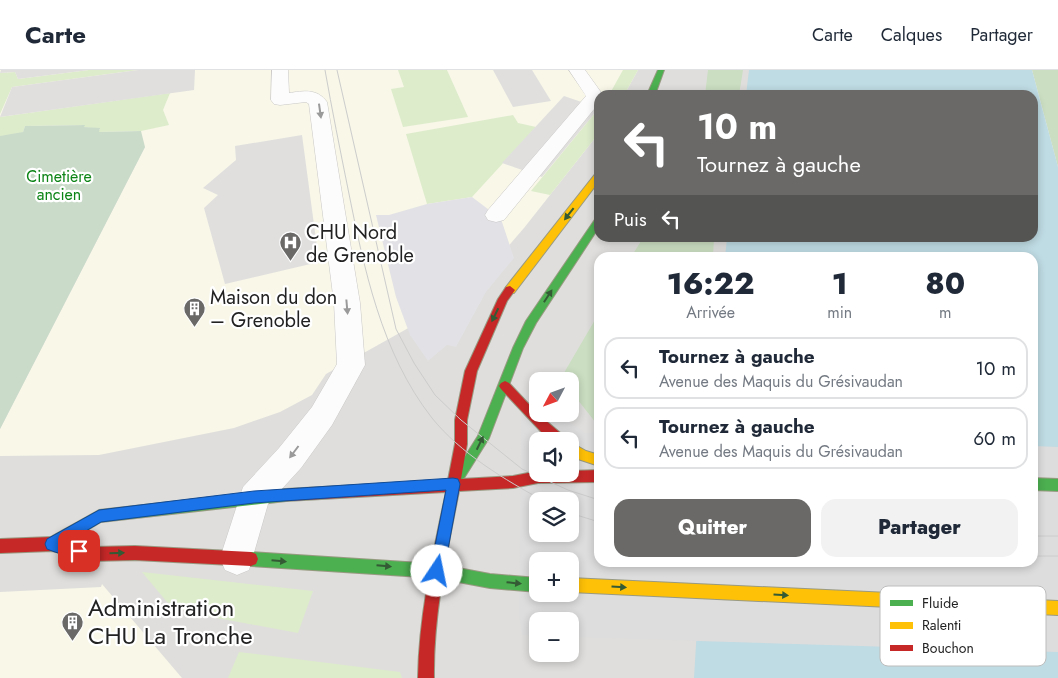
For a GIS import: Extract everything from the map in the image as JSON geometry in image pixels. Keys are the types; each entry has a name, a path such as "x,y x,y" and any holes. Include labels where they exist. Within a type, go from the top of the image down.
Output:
{"street":[{"path":"237,558 254,497 290,458 322,416 350,366 347,303 318,102 309,96 280,100 280,70"},
{"path":"577,70 594,93"},
{"path":"653,90 661,70"},
{"path":"496,215 594,98"},
{"path":"426,678 426,648 437,571 461,444 461,420 471,371 484,337 503,299 594,181"},
{"path":"453,484 474,456 505,386 518,348 531,322 594,228"},
{"path":"505,386 549,432"},
{"path":"579,453 594,459"},
{"path":"52,544 99,516 254,497 453,484 514,482 538,477 594,476"},
{"path":"1038,484 1058,484"},
{"path":"0,546 52,544 93,554 135,553 335,562 437,571 490,581 529,584"},
{"path":"579,585 880,600"}],"shaded area":[{"path":"0,70 896,70 893,90 594,90 594,242 893,242 894,252 594,252 594,567 618,567 880,636 880,666 994,666 1040,678 0,678"},
{"name":"CHU Nord de Grenoble","path":"0,70 638,70 627,90 594,90 594,139 524,228 464,297 326,374 312,395 280,412 234,428 99,455 0,456 0,429 145,147 0,136"},
{"path":"1,70 89,70 18,79 15,72 0,73"},
{"path":"138,70 195,70 194,90 0,117 12,87"},
{"path":"493,70 532,70 551,101 513,107"},
{"path":"564,96 594,106 594,114 542,177 502,163"},
{"path":"302,135 319,262 225,284 204,208 218,195 203,188 236,160 235,146"},
{"path":"472,197 501,219 514,258 486,292 456,347 447,345 428,361 410,335 396,297 376,215 389,215 427,204"},
{"name":"Administration CHU La Tronche","path":"102,584 182,678 0,678 0,592 101,587"}],"green space":[{"path":"89,70 138,70 12,87 0,114 0,73 15,72 18,79"},
{"path":"398,70 447,70 468,117 403,127 391,89 404,87"},
{"path":"623,70 638,70 627,90 612,90"},
{"path":"708,70 743,70 740,90 706,90"},
{"path":"1032,70 1058,70 1058,167 1038,90"},
{"path":"170,93 163,110 169,125 141,131 98,132 100,129 84,127 84,125 25,126 23,132 0,140 0,117"},
{"path":"594,114 594,139 550,195 531,191"},
{"path":"513,115 518,123 536,127 472,197 427,204 406,134"},
{"name":"Cimetière ancien","path":"85,125 84,127 100,128 99,132 141,131 145,147 0,429 0,136 23,132 25,126"},
{"path":"640,242 714,242 713,252 634,252"},
{"path":"594,322 594,420 579,401 579,372 565,372"},
{"path":"142,572 313,591 298,633 190,613 167,602"},
{"path":"239,652 400,672 402,678 228,678"}],"water":[{"path":"749,70 1032,70 1037,90 747,90"},
{"path":"1038,92 1058,167 1058,678 694,678 701,567 1038,567 1038,252 726,252 727,242 1038,242"}],"pier":[{"path":"523,396 529,396 529,422 570,422 586,433 594,433 594,567 1038,567 1038,446 1058,447 1058,652 1046,652 1046,586 880,586 880,647 579,637 579,612 529,612 529,635 522,635 519,616 521,415"}],"tram line":[{"path":"325,70 354,219 368,279 387,338 400,366 414,393 443,431 484,465 529,492"},
{"path":"337,70 396,329 414,363 435,395 461,420 522,469 568,490 594,498"},
{"path":"579,516 594,520"},
{"path":"1038,536 1058,536"},
{"path":"1038,556 1058,556"}],"traffic: fast":[{"path":"653,90 661,70"},
{"path":"460,474 483,438 518,348 531,321 594,227"},
{"path":"1038,484 1058,485"},
{"path":"52,544 99,516 286,495"},
{"path":"251,559 437,571 490,581 529,584"}],"traffic: slow":[{"path":"510,290 594,181"},
{"path":"579,453 594,459"},
{"path":"579,585 880,600"},
{"path":"1046,607 1058,608"}],"traffic: jam":[{"path":"426,678 426,648 437,571 461,444 461,420 471,371 503,299 510,290"},
{"path":"505,386 549,432"},
{"path":"286,495 513,482 538,477 594,476"},
{"path":"0,546 52,544 93,554 135,553 251,559"}],"place":[{"name":"CHU Nord de Grenoble","path":"290,262"},
{"name":"Maison du don – Grenoble","path":"194,327"},
{"name":"Administration CHU La Tronche","path":"72,641"}],"route":[{"path":"79,551 52,544 99,516 254,497 453,484 437,571"}]}
